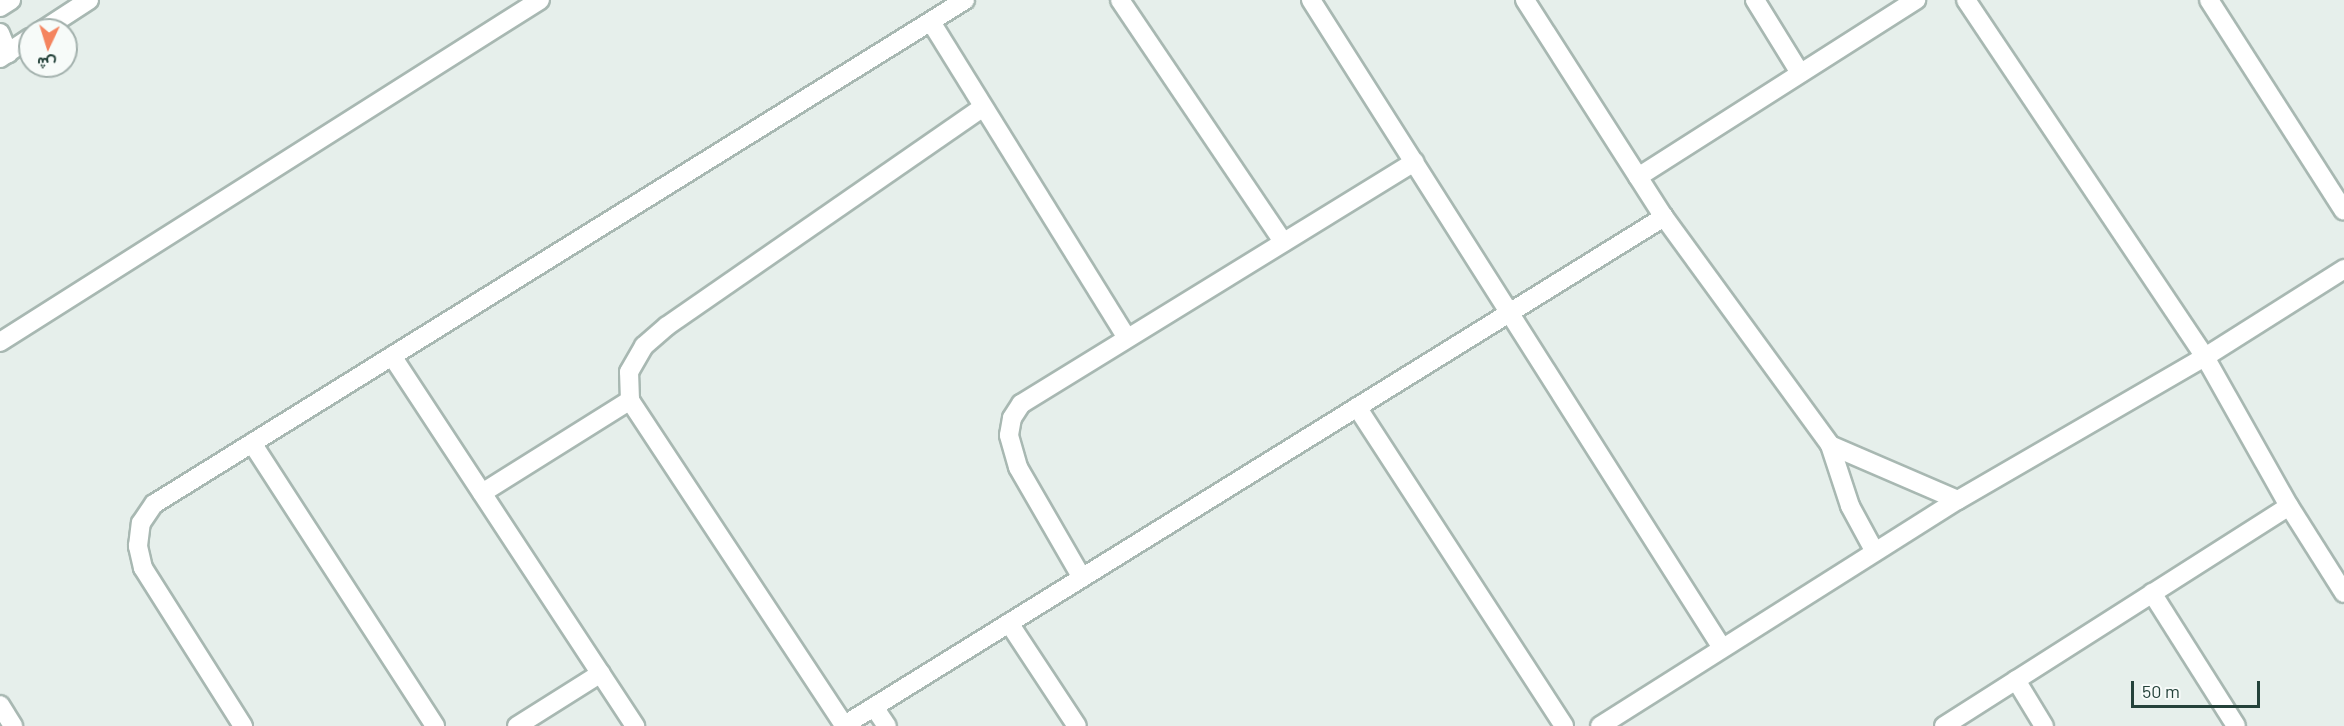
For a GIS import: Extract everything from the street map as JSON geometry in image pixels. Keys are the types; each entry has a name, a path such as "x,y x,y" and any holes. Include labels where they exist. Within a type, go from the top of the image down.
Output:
{"street":[{"path":"0,7 11,0"},
{"path":"0,342 540,0"},
{"path":"240,725 143,568 138,546 141,523 154,504 965,0"},
{"path":"1120,0 1283,242"},
{"path":"1311,0 1722,648"},
{"path":"1524,0 1664,217 1830,445 1850,506 1875,552"},
{"path":"1755,0 1800,73"},
{"path":"1638,177 1916,0"},
{"path":"1966,0 2205,357 2289,506 2344,593"},
{"path":"2209,0 2344,211"},
{"path":"59,18 78,3"},
{"path":"931,21 1127,338"},
{"path":"0,33 4,55 18,46"},
{"path":"983,107 667,326 644,346 629,372 630,400 844,725 1664,217"},
{"path":"1082,578 1018,467 1010,443 1010,426 1016,411 1027,399 1414,162"},
{"path":"1600,726 1958,500 2205,357 2344,269"},
{"path":"392,356 635,726"},
{"path":"482,493 630,400"},
{"path":"1357,407 1564,726"},
{"path":"252,443 435,726"},
{"path":"1830,445 1958,500"},
{"path":"1944,726 2289,506"},
{"path":"2152,593 2236,726"},
{"path":"1009,623 1077,726"},
{"path":"517,726 601,673"},
{"path":"2016,680 2044,726"},
{"path":"0,705 13,726"},
{"path":"874,707 887,726"}]}
